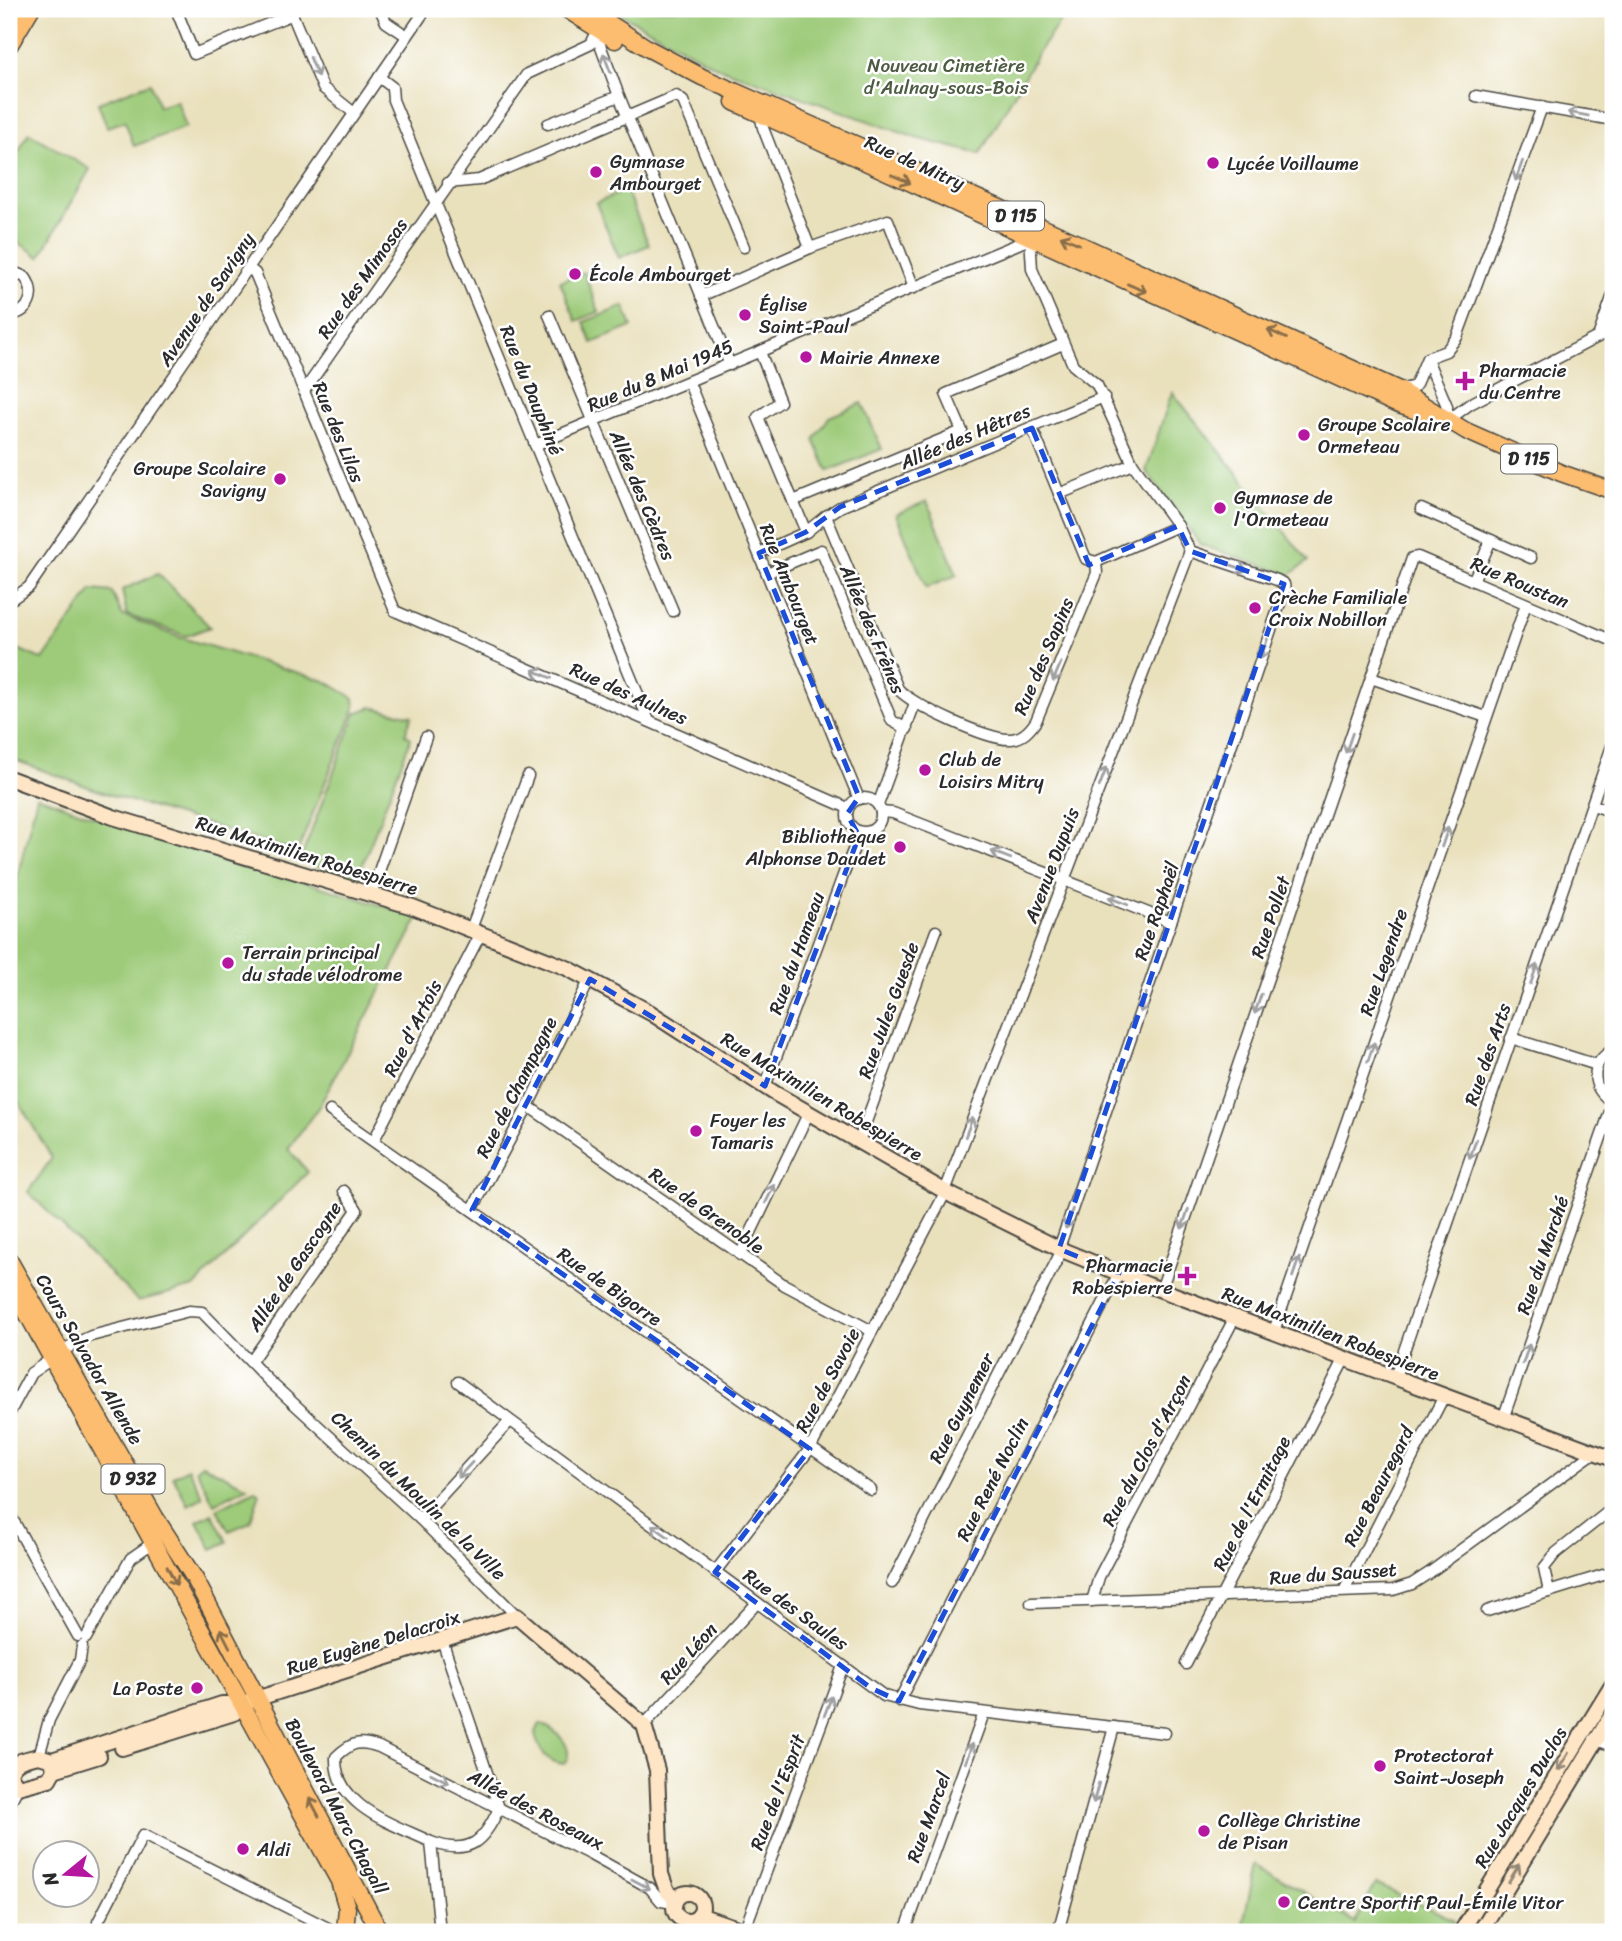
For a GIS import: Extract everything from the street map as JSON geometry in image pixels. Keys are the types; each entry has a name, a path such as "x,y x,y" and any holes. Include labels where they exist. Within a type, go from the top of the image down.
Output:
{"main road":[{"path":"9,46 31,9"},
{"name":"Rue de Mitry","path":"566,9 691,82 761,114 1412,393"},
{"name":"Rue de Mitry","path":"587,9 649,49 702,77 1031,231 1412,393 1447,421 1512,452 1613,491"},
{"name":"Cours Salvador Allende","path":"9,1259 240,1704"},
{"name":"Cours Salvador Allende","path":"9,1280 195,1579 256,1699"},
{"name":"Boulevard Marc Chagall","path":"256,1699 380,1932"},
{"name":"D 932","path":"240,1704 339,1881 347,1908 345,1932"}],"street":[{"path":"176,9 194,54 291,12 323,89 354,113"},
{"path":"380,9 386,22 407,36"},
{"name":"Avenue de Savigny","path":"9,601 29,587 426,9"},
{"path":"598,30 599,42 619,96 730,365"},
{"name":"Rue des Mimosas","path":"303,391 527,74 591,44 598,30"},
{"name":"Rue du Dauphiné","path":"379,77 392,87 393,100 649,721"},
{"path":"548,124 619,96"},
{"path":"448,183 479,180 676,96 683,100 744,247"},
{"path":"1476,96 1613,120"},
{"path":"1412,393 1427,358 1446,351 1457,337 1542,107"},
{"path":"761,114 762,128 810,248"},
{"path":"701,296 810,248 888,220 914,288"},
{"path":"1031,231 1032,269 1073,365 1094,381 1104,397 1133,464 1178,526 1190,551"},
{"name":"Rue du 8 Mai 1945","path":"535,445 914,288 1031,231"},
{"name":"Rue des Lilas","path":"248,268 255,274 395,611"},
{"path":"9,270 25,276 32,291 28,306 22,312 9,316"},
{"path":"1598,337 1613,295"},
{"name":"Allée des Cèdres","path":"549,315 673,611"},
{"path":"1447,421 1470,404 1613,329"},
{"path":"793,501 962,432 946,394 1063,344"},
{"path":"760,352 780,402 758,417 806,532"},
{"path":"1427,358 1447,406 1447,421"},
{"path":"1412,393 1424,377 1436,383"},
{"name":"Rue Ambourget","path":"689,383 859,799"},
{"name":"Allée des Hêtres","path":"759,553 806,532 840,507 1104,397"},
{"path":"1032,428 1086,559 1096,562 1178,526"},
{"path":"1059,494 1133,464"},
{"path":"1421,509 1531,558"},
{"path":"827,516 898,689 915,703 880,808 878,827 864,833 850,825 848,808 859,799 870,799 880,808 1171,922"},
{"path":"1473,581 1491,540"},
{"name":"Allée des Frênes","path":"767,573 821,550 892,721 907,729"},
{"name":"Rue Raphaël","path":"1061,1249 1283,595 1284,584 1190,551"},
{"name":"Avenue Dupuis","path":"945,1191 1190,551"},
{"name":"Rue Roustan","path":"1413,556 1613,641"},
{"name":"Rue Pollet","path":"1161,1290 1413,556"},
{"name":"Rue des Sapins","path":"915,703 999,739 1015,739 1024,734 1036,721 1080,617 1097,573 1096,562"},
{"name":"Rue Legendre","path":"1274,1332 1525,604"},
{"name":"Rue des Aulnes","path":"395,611 848,808"},
{"path":"1371,678 1486,717"},
{"path":"371,894 426,737"},
{"name":"Rue des Arts","path":"1395,1377 1613,743"},
{"name":"Rue d'Artois","path":"373,1140 476,931 528,776"},
{"name":"Rue Maximilien Robespierre","path":"9,778 113,817 371,894 476,931 590,979 651,1013 765,1087 945,1191 1061,1249 1161,1290 1503,1419 1608,1453"},
{"path":"1593,805 1613,812"},
{"name":"Rue du Hameau","path":"765,1087 849,862 864,833"},
{"name":"Rue Jules Guesde","path":"859,1141 936,931"},
{"name":"Rue de Champagne","path":"472,1210 528,1105 590,979"},
{"path":"1511,1038 1597,1065"},
{"path":"1613,1050 1597,1065 1595,1083 1599,1091 1613,1103"},
{"name":"Rue du Marché","path":"1503,1419 1613,1103"},
{"name":"Rue de Grenoble","path":"528,1105 783,1284 873,1331"},
{"name":"Rue de Bigorre","path":"330,1111 871,1490"},
{"path":"740,1255 809,1112"},
{"name":"Allée de Gascogne","path":"252,1360 357,1209 344,1191"},
{"name":"Rue de Savoie","path":"715,1572 810,1449 945,1191"},
{"name":"Rue Guynemer","path":"892,1583 1061,1249"},
{"name":"Rue René Noclin","path":"899,1701 1119,1273"},
{"name":"Chemin du Moulin de la Ville","path":"9,1413 31,1373 91,1336 189,1311 208,1315 268,1380 420,1519 517,1616 644,1725"},
{"name":"Rue du Clos d'Arçon","path":"1092,1601 1099,1577 1235,1317"},
{"name":"Rue de l'Ermitage","path":"1186,1664 1345,1358"},
{"name":"Rue des Saules","path":"458,1382 871,1688 899,1701 1165,1733"},
{"name":"Rue Beauregard","path":"1344,1591 1444,1396"},
{"path":"420,1519 510,1421"},
{"name":"Rue du Sausset","path":"1031,1603 1393,1590 1412,1584 1608,1453"},
{"path":"1549,1592 1544,1568 1556,1553 1613,1508"},
{"path":"9,1513 82,1640"},
{"path":"9,1805 18,1787 49,1779 49,1720 80,1660 82,1640 131,1558 154,1542"},
{"path":"1487,1611 1613,1572"},
{"name":"Rue Léon","path":"644,1725 757,1603"},
{"name":"Rue Eugène Delacroix","path":"49,1762 222,1704 240,1704 517,1616"},
{"path":"440,1932 431,1842 448,1848 469,1846 483,1837 499,1808 442,1640"},
{"name":"Rue de l'Esprit","path":"747,1931 843,1666"},
{"name":"Rue Jacques Duclos","path":"1461,1932 1580,1733 1613,1684"},
{"name":"Rue Marcel","path":"905,1932 984,1713"},
{"name":"Rue Jacques Duclos","path":"1480,1932 1613,1713"},
{"path":"644,1725 657,1770 661,1845 671,1877 686,1910 747,1931"},
{"path":"1058,1932 1114,1727"},
{"path":"1580,1733 1613,1746"},
{"name":"Allée des Roseaux","path":"431,1842 357,1805 336,1769 336,1757 354,1743 363,1742 379,1747 650,1888 661,1901 686,1910"},
{"path":"18,1787 10,1776 14,1758 49,1762"},
{"path":"106,1932 99,1927 98,1922 143,1835 336,1932"},
{"path":"673,1932 686,1910"}],"highlighted area":[{"path":"1032,428 1089,565 1178,526 1190,551 1284,584 1059,1249 1119,1273 899,1701 871,1688 715,1572 810,1449 472,1210 590,979 765,1086 859,836 847,814 859,797 759,553 806,532 840,507"}],"green space":[{"name":"Nouveau Cimetière d'Aulnay-sous-Bois","path":"612,9 1069,9 1037,54 980,154 916,138 717,67"},
{"path":"150,83 159,107 177,101 186,127 134,146 125,121 107,127 98,103"},
{"path":"29,133 90,169 40,257 9,236 9,168"},
{"path":"626,190 649,245 619,258 596,203"},
{"path":"584,272 599,312 576,321 560,281"},
{"path":"624,306 632,327 592,343 584,322"},
{"name":"Gymnase de l'Ormeteau","path":"1172,392 1308,561 1290,575 1201,545 1146,471"},
{"path":"862,403 882,449 828,471 814,440 829,417"},
{"path":"927,501 957,575 926,588 896,514"},
{"path":"158,574 210,627 186,636 127,615 122,590"},
{"path":"92,590 112,592 122,615 179,637 325,681 354,698 355,708 295,858 289,857 288,849 105,793 9,758 9,645 43,660"},
{"path":"371,707 412,716 405,734 411,738 357,879 300,861 356,713"},
{"path":"37,796 104,820 419,917 320,1105 288,1149 308,1172 194,1287 138,1301 28,1192 52,1158 9,1086 9,911"},
{"path":"202,1464 247,1487 214,1504 196,1469"},
{"path":"188,1468 203,1497 188,1505 173,1476"},
{"path":"255,1490 260,1493 250,1522 229,1531 217,1509"},
{"path":"212,1513 227,1542 212,1549 197,1521"},
{"path":"540,1724 558,1734 566,1745 568,1751 564,1764 548,1758 538,1745 535,1733"},
{"name":"Centre Sportif Paul-Émile Vitor","path":"1256,1864 1355,1922 1375,1884 1455,1920 1448,1932 1241,1932"}],"place":[{"name":"Lycée Voillaume","path":"1213,163"},
{"name":"Gymnase Ambourget","path":"596,172"},
{"name":"École Ambourget","path":"575,274"},
{"name":"Église Saint-Paul","path":"745,315"},
{"name":"Mairie Annexe","path":"806,357"},
{"name":"Pharmacie du Centre","path":"1465,381"},
{"name":"Groupe Scolaire Ormeteau","path":"1304,435"},
{"name":"Groupe Scolaire Savigny","path":"280,479"},
{"name":"Gymnase de l'Ormeteau","path":"1220,508"},
{"name":"Crèche Familiale Croix Nobillon","path":"1255,608"},
{"name":"Club de Loisirs Mitry","path":"925,770"},
{"name":"Bibliothèque Alphonse Daudet","path":"900,847"},
{"name":"Terrain principal du stade vélodrome","path":"228,963"},
{"name":"Foyer les Tamaris","path":"696,1131"},
{"name":"Pharmacie Robespierre","path":"1187,1276"},
{"name":"La Poste","path":"197,1688"},
{"name":"Protectorat Saint-Joseph","path":"1380,1766"},
{"name":"Collège Christine de Pisan","path":"1204,1831"},
{"name":"Aldi","path":"243,1849"},
{"name":"Centre Sportif Paul-Émile Vitor","path":"1284,1902"}]}
